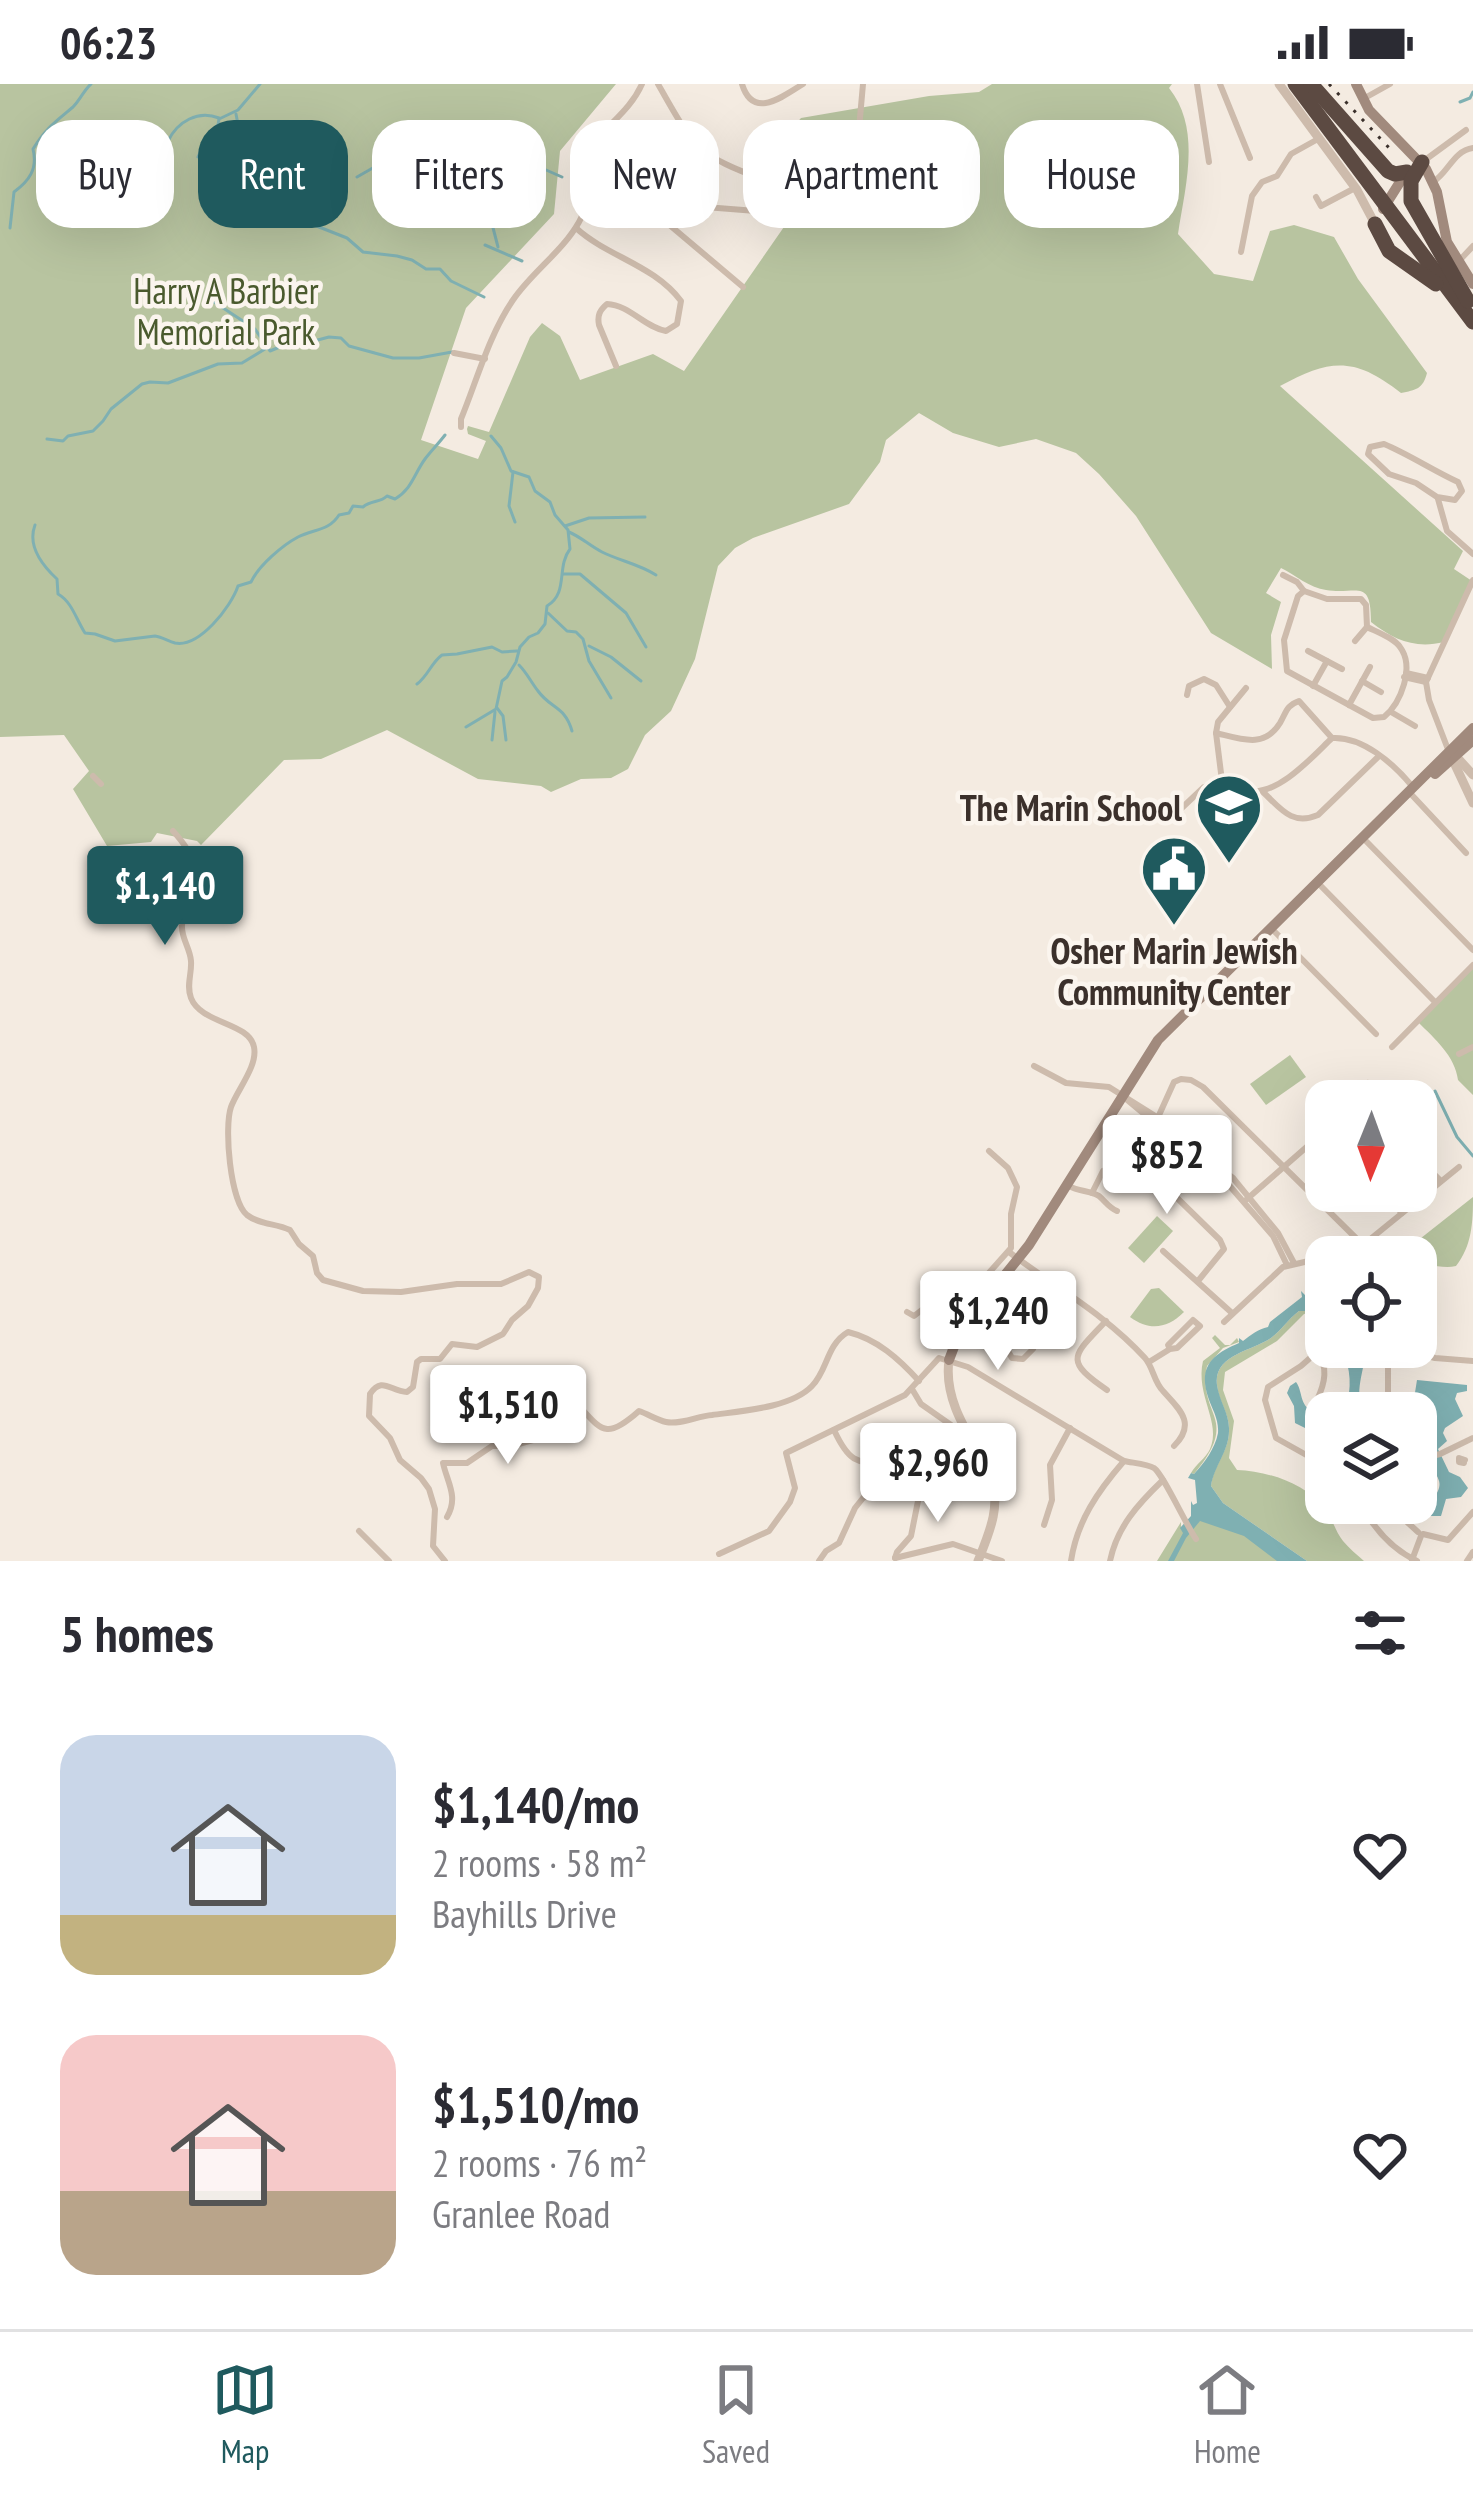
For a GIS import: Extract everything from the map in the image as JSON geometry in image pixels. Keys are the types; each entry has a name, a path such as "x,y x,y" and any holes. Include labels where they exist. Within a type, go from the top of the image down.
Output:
{"highway":[{"path":"1295,84 1382,210 1470,305"},
{"path":"1309,84 1382,210 1391,253 1470,305"},
{"path":"1309,84 1388,171 1408,180 1420,176 1432,180"},
{"path":"1408,180 1422,162"},
{"path":"1408,180 1414,206 1470,305"}],"main road":[{"path":"1356,84 1369,110 1422,162 1432,180 1447,242 1470,305"},
{"path":"1382,210 1396,185 1408,180 1411,161 1406,146"},
{"path":"1465,769 1473,728"},
{"path":"1465,769 1473,740"},
{"path":"951,1360 960,1331 1068,1185 1158,1040 1417,782 1465,769"}],"street":[{"path":"618,120 642,84"},
{"path":"658,84 698,147 712,159 771,186 772,202 756,211 705,208 663,183 651,184 644,194 647,206 744,287"},
{"path":"742,84 751,100 760,103 774,102 802,84"},
{"path":"860,120 863,84"},
{"path":"1197,84 1210,162"},
{"path":"1220,84 1250,158"},
{"path":"1279,84 1355,188 1382,210"},
{"path":"1363,99 1390,84"},
{"path":"1422,162 1466,130"},
{"path":"1241,252 1252,196 1262,182 1277,176 1291,154 1318,139"},
{"path":"1432,180 1443,175 1459,153 1473,148"},
{"path":"1316,197 1321,206 1355,188"},
{"path":"461,427 499,322 515,296 576,228 593,243 653,274 681,301 679,320 666,331 619,305 607,304 602,309 599,325 616,367"},
{"path":"1458,262 1473,246"},
{"path":"454,353 484,359"},
{"path":"1438,497 1455,500 1461,486 1427,463 1384,444 1368,449 1370,458 1389,474 1438,497 1447,531 1473,554"},
{"path":"1283,575 1304,591 1327,598 1361,598 1367,626 1355,641"},
{"path":"1473,580 1427,680 1428,698 1465,769 1473,803"},
{"path":"1304,591 1298,596 1284,640 1284,665 1292,675 1379,719 1399,702 1407,664 1400,645 1367,626"},
{"path":"1308,651 1342,669"},
{"path":"1313,686 1327,661"},
{"path":"1349,705 1370,667"},
{"path":"1405,675 1427,680"},
{"path":"1187,695 1189,686 1204,680 1216,685 1230,707"},
{"path":"1362,681 1381,692"},
{"path":"1222,781 1218,722 1246,688"},
{"path":"1216,733 1249,742 1266,738 1289,705 1299,700 1332,738 1354,740 1379,756 1466,853"},
{"path":"1390,712 1415,726"},
{"path":"1168,820 1204,788 1222,781 1245,791 1262,791 1286,779 1332,738"},
{"path":"1262,791 1287,816 1306,820 1318,815 1379,756"},
{"path":"93,776 101,784"},
{"path":"173,831 191,854 196,873 182,923 190,957 192,1002 203,1014 248,1035 254,1047 228,1117 235,1190 243,1211 290,1230 313,1256 323,1280 363,1291 501,1284 529,1272 539,1280 528,1306 498,1338 477,1347 452,1344 440,1359 417,1362 413,1387 406,1392 383,1383 370,1394 369,1416 390,1438 400,1460 429,1489 435,1508 433,1546 445,1561"},
{"path":"1363,838 1473,950"},
{"path":"1318,883 1435,1002"},
{"path":"1271,928 1376,1034"},
{"path":"1392,1047 1473,965"},
{"path":"1459,1054 1473,1048"},
{"path":"1034,1066 1060,1082 1109,1087 1157,1121 1247,1200 1290,1264"},
{"path":"1115,1168 1157,1121 1171,1088 1181,1079 1191,1080 1356,1236"},
{"path":"1247,1200 1305,1150"},
{"path":"989,1151 1008,1168 1017,1187 1011,1214 1016,1258 1076,1297 1149,1362 1159,1387 1177,1403 1184,1418 1184,1432 1174,1447"},
{"path":"1125,1156 1174,1194 1220,1240 1224,1250 1220,1258 1198,1281"},
{"path":"1374,1236 1459,1167"},
{"path":"1091,1193 1103,1171"},
{"path":"1437,1177 1441,1181"},
{"path":"1068,1185 1091,1193 1117,1211"},
{"path":"1163,1251 1233,1313"},
{"path":"908,1312 914,1316 922,1312 952,1287 979,1284 1016,1258"},
{"path":"1224,1322 1290,1264 1305,1261"},
{"path":"979,1311 1002,1327 1012,1358 1023,1359 1033,1349"},
{"path":"1149,1362 1178,1348 1200,1326 1193,1320 1168,1345 1170,1349"},
{"path":"1106,1321 1088,1340 1077,1362 1082,1373 1107,1390"},
{"path":"447,1517 453,1496 443,1463 467,1463 492,1446 533,1440 572,1399 607,1431 639,1411 670,1423 742,1413 806,1392 818,1380 834,1344 848,1332 901,1361 919,1381"},
{"path":"719,1554 760,1536 793,1497 786,1453 911,1389 938,1358 968,1366 1124,1461 1153,1467 1196,1539"},
{"path":"1437,1358 1473,1361"},
{"path":"951,1360 947,1383 952,1402 995,1488 996,1510 982,1557"},
{"path":"1305,1362 1268,1388 1264,1400 1276,1438 1305,1454"},
{"path":"911,1389 921,1404 951,1425"},
{"path":"1043,1525 1052,1500 1050,1466 1070,1428"},
{"path":"819,1561 838,1543 863,1498 902,1468 897,1463 858,1462 844,1451 834,1430"},
{"path":"1437,1455 1473,1438"},
{"path":"1456,1447 1465,1459"},
{"path":"1071,1561 1082,1519 1124,1461"},
{"path":"1110,1561 1128,1517 1163,1480"},
{"path":"919,1496 911,1536 896,1560 946,1544 1002,1561"},
{"path":"1410,1524 1420,1534 1448,1540 1473,1513"},
{"path":"1371,1524 1413,1560 1420,1534"},
{"path":"359,1532 389,1561"},
{"path":"1467,1561 1473,1552"}],"green space":[{"name":"Harry A Barbier Memorial Park","path":"0,84 616,84 586,120 570,120 570,139 560,151 554,214 546,223 546,120 372,120 372,228 541,228 466,308 421,440 478,459 486,441 468,434 468,426 489,432 530,337 542,323 560,336 580,380 653,354 684,371 783,228 980,228 980,120 801,118 979,92 992,84 1172,84 1169,88 1179,104 1188,140 1179,228 1179,120 1004,120 1004,228 1179,228 1178,234 1214,274 1253,281 1270,231 1294,225 1334,237 1358,279 1427,373 1418,388 1401,393 1369,372 1342,366 1313,370 1280,386 1463,551 1454,569 1472,581 1444,642 1424,644 1397,638 1371,622 1365,593 1320,589 1281,568 1266,593 1281,602 1271,635 1272,669 1211,633 1136,516 1076,453 1036,439 999,447 953,433 919,413 886,440 880,462 849,504 753,538 718,566 695,659 671,711 645,735 628,769 611,778 581,779 551,792 541,786 478,779 387,730 321,759 284,760 201,845 157,833 151,842 107,846 73,789 89,771 64,735 0,737"},
{"path":"1473,965 1473,1095 1458,1080 1443,1048 1418,1022"},
{"path":"1290,1055 1306,1077 1266,1105 1250,1084"},
{"path":"1473,1197 1468,1242 1456,1266 1437,1266 1437,1236 1424,1236"},
{"path":"1157,1216 1173,1231 1144,1263 1128,1248"},
{"path":"1159,1288 1184,1312 1158,1326 1130,1317 1151,1289"},
{"path":"1299,1311 1305,1314 1277,1341 1225,1372 1223,1390 1234,1421 1229,1458 1237,1470 1272,1476 1305,1490 1305,1524 1334,1524 1364,1561 1307,1561 1223,1503 1211,1486 1229,1431 1217,1385 1221,1367 1271,1338"},
{"path":"1215,1335 1225,1345 1237,1338 1239,1342 1223,1348 1207,1366 1208,1396 1217,1428 1208,1455 1194,1474 1213,1439 1201,1373 1203,1361 1220,1348 1212,1338"},
{"path":"1205,1508 1294,1561 1157,1561 1181,1522 1181,1528"}],"water":[{"path":"1301,1291 1305,1311 1299,1311 1271,1338 1227,1360 1217,1375 1229,1431 1211,1486 1223,1503 1307,1561 1277,1561 1244,1536 1200,1521 1174,1561 1168,1561 1183,1533 1180,1528 1191,1516 1191,1501 1197,1503 1195,1480 1188,1478 1209,1455 1218,1433 1205,1386 1210,1362 1239,1343 1239,1338 1243,1341 1268,1327 1302,1297"},
{"path":"1363,1368 1359,1392 1349,1392 1349,1371"},
{"path":"1417,1380 1467,1385 1467,1391 1457,1393 1455,1399 1463,1416 1445,1428 1447,1441 1438,1449 1449,1472 1468,1488 1461,1497 1446,1499 1441,1516 1437,1516 1437,1392 1415,1392"},
{"path":"1296,1382 1305,1406 1305,1428 1295,1423 1287,1393"}],"waterway":[{"path":"10,228 14,192 31,174 33,149 91,84"},
{"path":"219,120 238,110 260,84"},
{"path":"1460,102 1473,92"},
{"path":"236,114 237,120"},
{"path":"174,132 189,119 219,118"},
{"path":"357,177 378,165 389,171 419,173 443,164 455,153 489,154 511,167 537,166 562,177"},
{"path":"322,228 347,238 363,252 440,269 451,281 484,297"},
{"path":"493,228 498,247"},
{"path":"485,245 522,261"},
{"path":"211,300 255,329 270,351 329,337 393,358 452,352"},
{"path":"47,439 63,441 93,431 142,384 168,383 218,364 242,363 265,349"},
{"path":"35,525 38,555 57,579 58,594 85,633 115,641 155,636 184,643 204,633 238,586 251,582 265,562 292,541 326,527 353,506 401,495 445,435"},
{"path":"466,727 496,709 502,681 520,647 545,624 547,606 558,594 570,549 568,530 550,502 535,491 529,477 511,471 491,436"},
{"path":"513,472 509,506 515,522"},
{"path":"565,526 589,518 645,517"},
{"path":"569,532 656,575"},
{"path":"563,574 580,574 626,613 646,647"},
{"path":"548,613 583,639 589,661 611,698"},
{"path":"589,646 641,681"},
{"path":"417,684 442,655 492,647 517,651"},
{"path":"519,665 543,697 566,717 572,731"},
{"path":"497,708 503,716 506,740"},
{"path":"492,740 495,712"},
{"path":"1437,1095 1457,1137 1473,1156"}],"railway":[{"path":"1329,84 1393,152"}],"place":[{"name":"The Marin School","path":"1229,866"},
{"name":"Osher Marin Jewish Community Center","path":"1174,928"}]}
